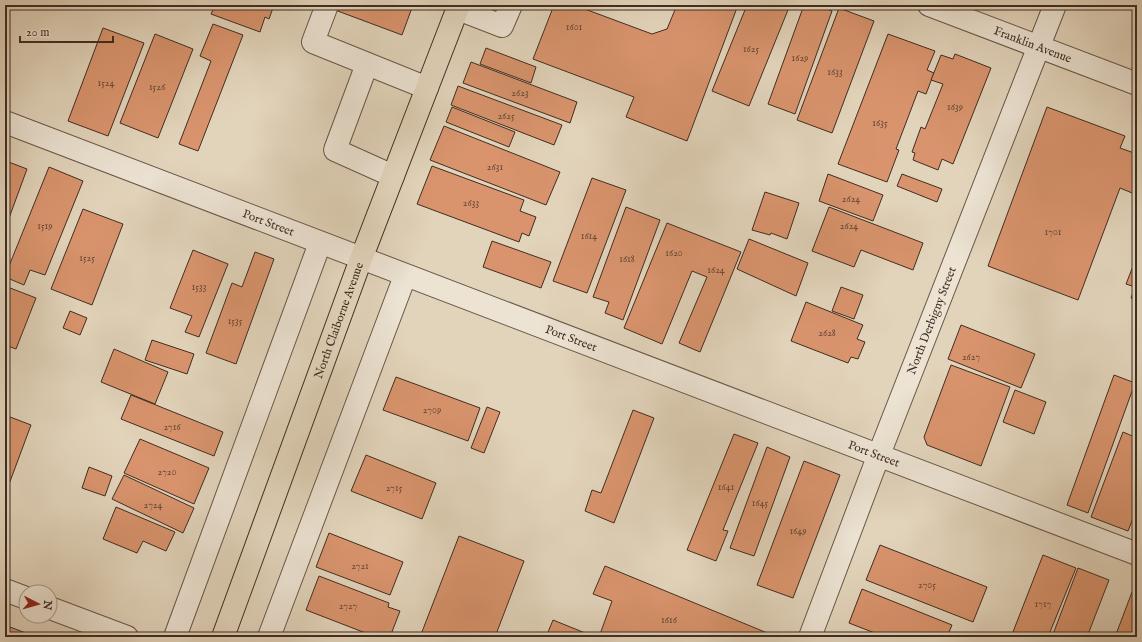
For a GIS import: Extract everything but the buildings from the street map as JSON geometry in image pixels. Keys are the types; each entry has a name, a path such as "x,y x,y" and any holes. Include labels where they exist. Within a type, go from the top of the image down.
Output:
{"main road":[{"name":"North Claiborne Avenue","path":"223,637 361,259 458,7"}],"street":[{"path":"327,5 313,42 427,88"},
{"path":"458,7 502,26 511,5"},
{"name":"Franklin Avenue","path":"929,5 1137,84"},
{"name":"North Derbigny Street","path":"810,637 878,457 1055,5"},
{"path":"367,64 335,150 393,176"},
{"name":"Port Street","path":"5,122 878,457 1137,554"},
{"path":"174,637 320,243"},
{"path":"269,637 405,276"},
{"path":"5,590 18,595"},
{"path":"58,611 126,637"}]}
